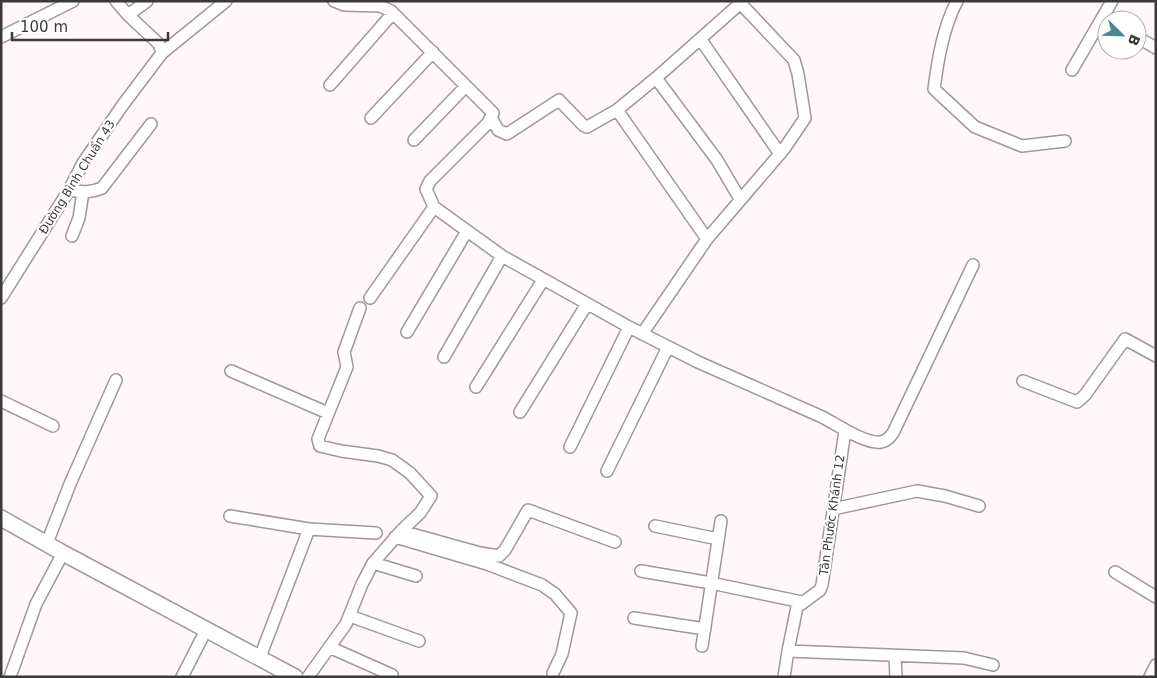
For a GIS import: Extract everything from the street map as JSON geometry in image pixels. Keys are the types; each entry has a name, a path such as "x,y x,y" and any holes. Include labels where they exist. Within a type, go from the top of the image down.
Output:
{"main road":[{"path":"1,518 295,677"}],"street":[{"path":"1,37 73,1"},
{"path":"116,1 160,44 162,53"},
{"path":"128,14 146,1"},
{"name":"Đường Bình Chuẩn 43","path":"1,298 69,190 83,163 122,106 162,53 226,1"},
{"path":"334,1 344,6 380,6 394,14 493,113 492,117 498,130 507,134 559,100 582,125 587,127 617,110 701,40 742,2 794,60 805,118 780,154 707,239 642,334"},
{"path":"957,1 950,13 938,58 934,89 975,127 1022,146 1065,141"},
{"path":"330,85 394,14"},
{"path":"1072,70 1097,31"},
{"path":"701,40 780,154"},
{"path":"371,118 433,52"},
{"path":"656,78 717,160 740,199"},
{"path":"414,140 466,86"},
{"path":"617,110 707,239"},
{"path":"492,117 430,181 426,190 434,207 502,256 629,328 698,362 820,416 845,431 880,442 888,440 893,432 974,265"},
{"path":"69,190 94,192 102,188 151,124"},
{"path":"72,236 79,218 83,192"},
{"path":"370,298 434,207"},
{"path":"407,332 467,231"},
{"path":"444,357 502,256"},
{"path":"476,387 543,280"},
{"path":"520,412 587,304"},
{"path":"308,677 346,624 362,584 373,563 398,534 420,513 431,496 410,474 392,460 320,446 318,439 347,367 344,352 360,308"},
{"path":"570,447 629,328"},
{"path":"1023,380 1077,402 1085,395 1125,339 1156,356"},
{"path":"607,471 668,347"},
{"path":"231,371 328,413"},
{"path":"46,543 116,380"},
{"path":"1,401 53,426"},
{"name":"Tân Phước Khánh 12","path":"802,602 820,590 822,585 845,431"},
{"path":"833,509 917,491 946,496 979,506"},
{"path":"398,534 499,556 505,550 528,510 615,542"},
{"path":"230,516 309,528 376,533"},
{"path":"702,646 721,521"},
{"path":"655,526 718,539"},
{"path":"260,658 309,528"},
{"path":"398,534 542,585 555,594 570,613 562,654 553,673"},
{"path":"10,677 36,604 63,553"},
{"path":"373,563 416,576"},
{"path":"640,571 712,583 802,602"},
{"path":"1115,572 1156,597"},
{"path":"784,677 797,607 802,602"},
{"path":"350,616 419,641"},
{"path":"634,618 705,629"},
{"path":"182,677 206,630"},
{"path":"329,646 392,675"},
{"path":"788,651 964,658 993,665"},
{"path":"895,656 896,677"},
{"path":"1150,677 1156,665"}]}
